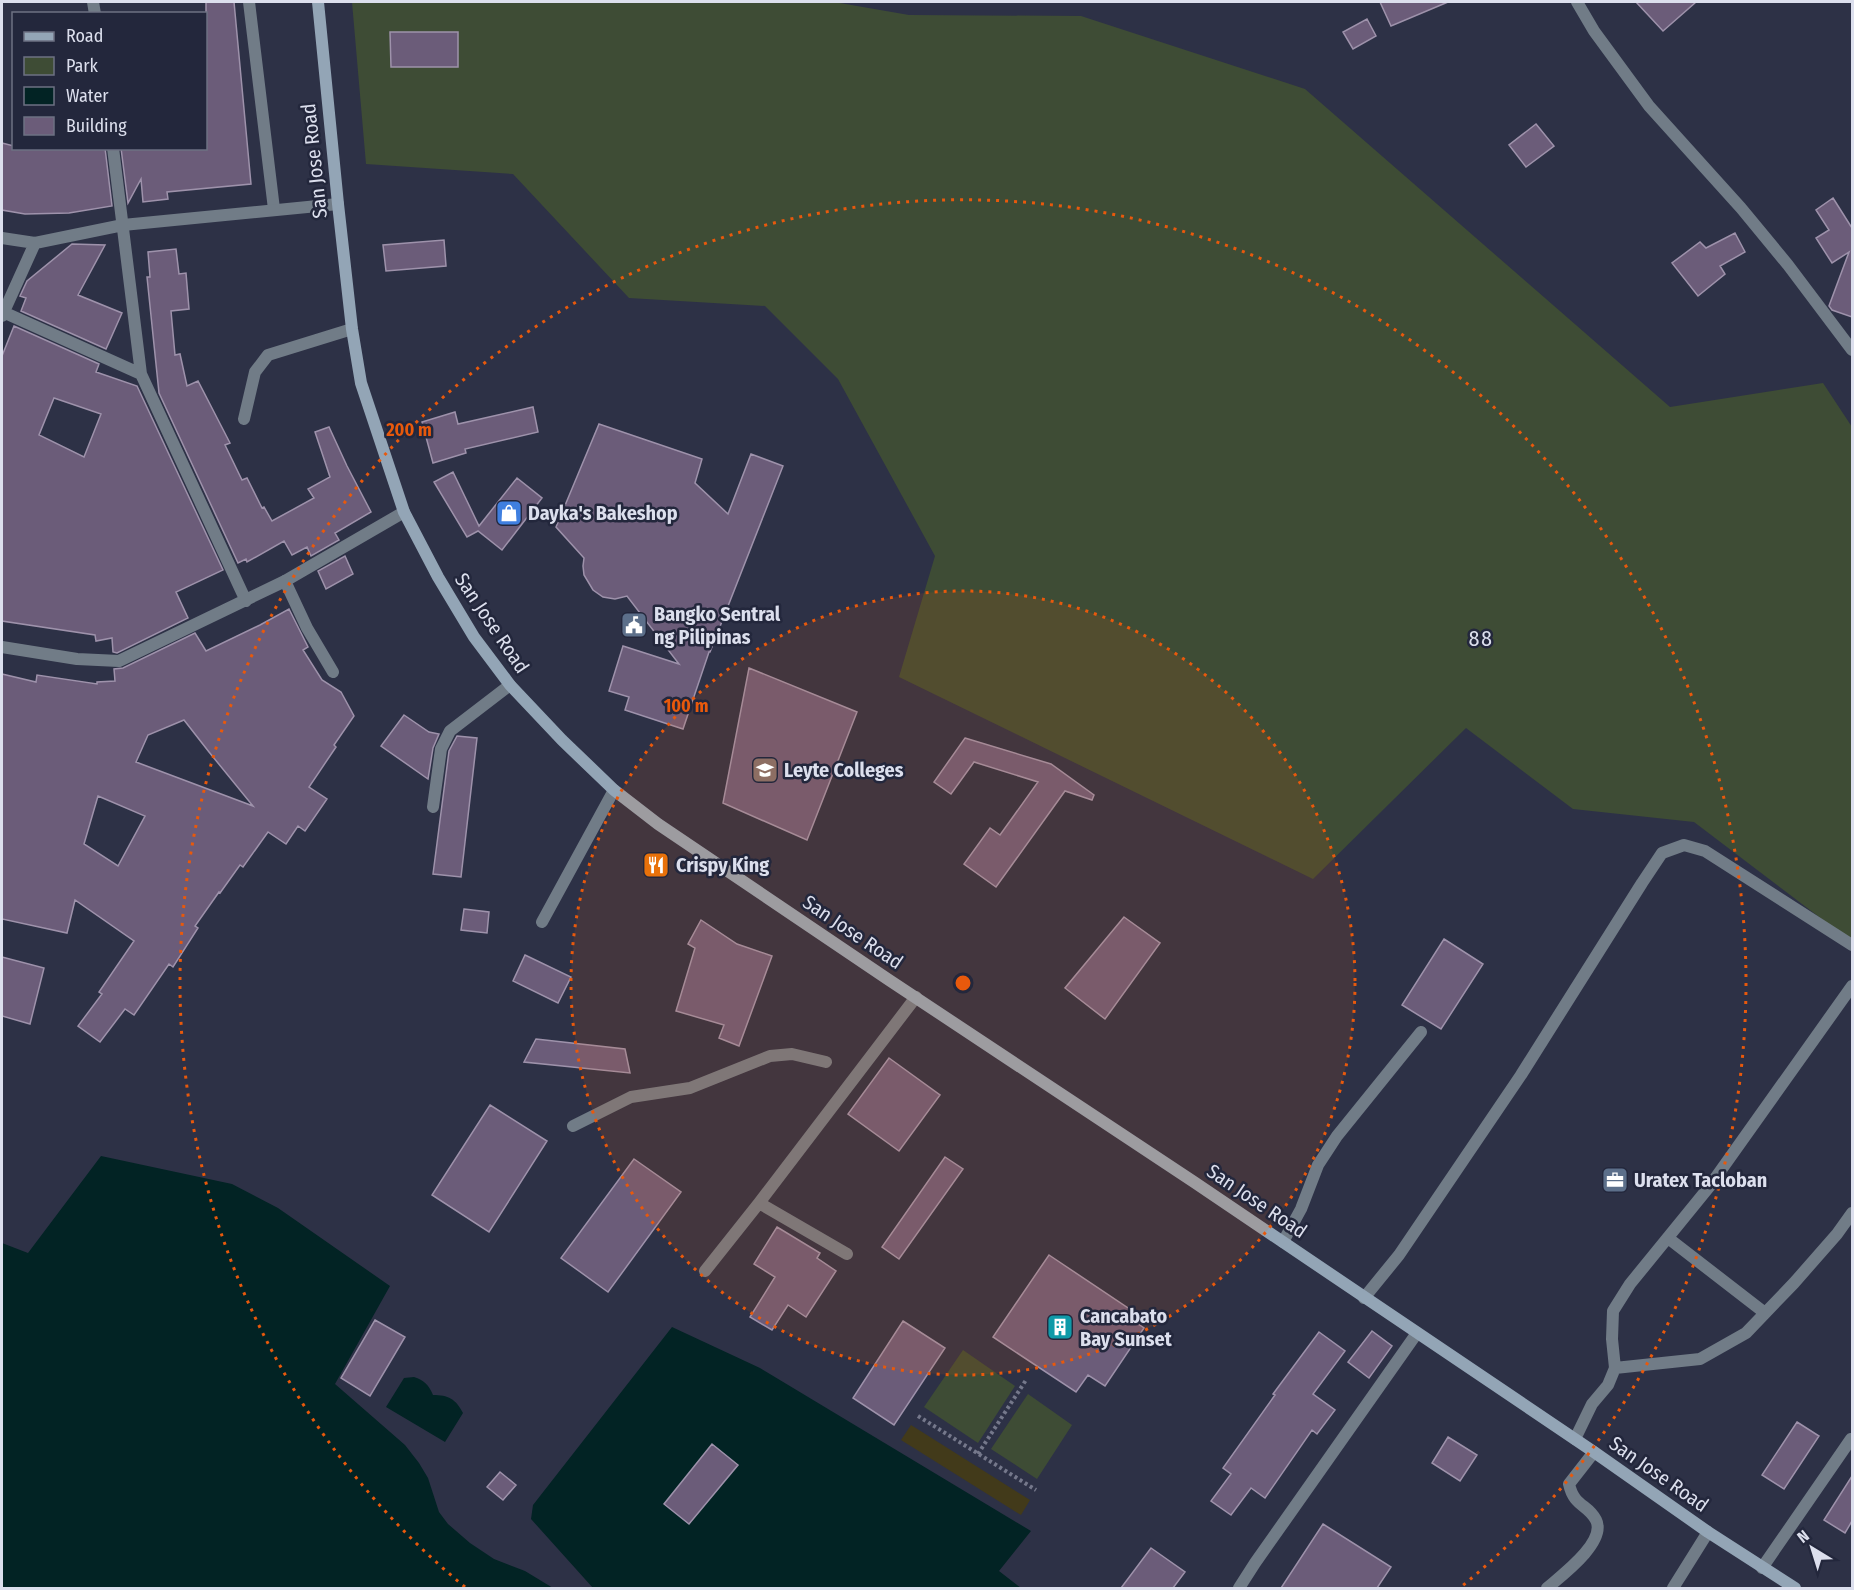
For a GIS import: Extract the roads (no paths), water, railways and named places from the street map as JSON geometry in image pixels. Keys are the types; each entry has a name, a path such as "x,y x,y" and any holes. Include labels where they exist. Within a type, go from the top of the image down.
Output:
{"main road":[{"name":"San Jose Road","path":"318,2 352,329 361,383 405,512 438,578 474,637 510,685 614,790 658,824 1575,1439 1707,1532 1795,1588"}],"street":[{"path":"249,2 274,209"},
{"path":"1577,2 1594,31 1649,106 1741,208 1852,350"},
{"path":"113,150 141,374 246,602"},
{"path":"2,238 35,243 123,225 338,204"},
{"path":"35,243 2,314 141,374"},
{"path":"244,419 255,372 268,356 352,329"},
{"path":"2,647 77,659 119,662 246,602 405,512"},
{"path":"285,581 307,628 333,672"},
{"path":"433,807 441,749 450,731 510,685"},
{"path":"542,922 614,790"},
{"path":"1364,1298 1399,1255 1521,1075 1662,853 1684,845 1705,851 1852,945"},
{"path":"1575,1439 1592,1404 1608,1385 1615,1368 1612,1339 1613,1311 1630,1284 1709,1187 1852,986"},
{"path":"705,1271 916,997"},
{"path":"1283,1242 1301,1209 1318,1165 1421,1032"},
{"path":"573,1126 631,1097 690,1088 770,1056 792,1054 826,1062"},
{"path":"759,1203 847,1254"},
{"path":"1615,1368 1700,1359 1746,1333 1837,1234 1852,1213"},
{"path":"1668,1238 1765,1313"},
{"path":"1239,1588 1417,1333"},
{"path":"1762,1568 1851,1440"},
{"path":"1547,1588 1580,1561 1597,1533 1596,1521 1572,1496 1569,1484 1594,1452"},
{"path":"1672,1588 1707,1532"}],"water":[{"path":"101,1156 232,1184 278,1208 390,1286 335,1384 405,1445 428,1478 439,1512 448,1524 494,1559 525,1571 553,1588 2,1588 2,1243 28,1253"},
{"path":"672,1327 760,1368 1031,1531 999,1571 1021,1588 593,1588 531,1519 533,1505"},
{"path":"414,1377 426,1383 433,1395 447,1397 454,1401 463,1413 445,1442 386,1407 404,1378"}],"place":[{"name":"Dayka's Bakeshop","path":"509,513"},
{"name":"Bangko Sentral ng Pilipinas","path":"634,625"},
{"name":"Leyte Colleges","path":"765,770"},
{"name":"Crispy King","path":"656,865"},
{"name":"Uratex Tacloban","path":"1615,1180"},
{"name":"Cancabato Bay Sunset","path":"1060,1327"}],"district":[{"name":"88","path":"1481,638"}]}
